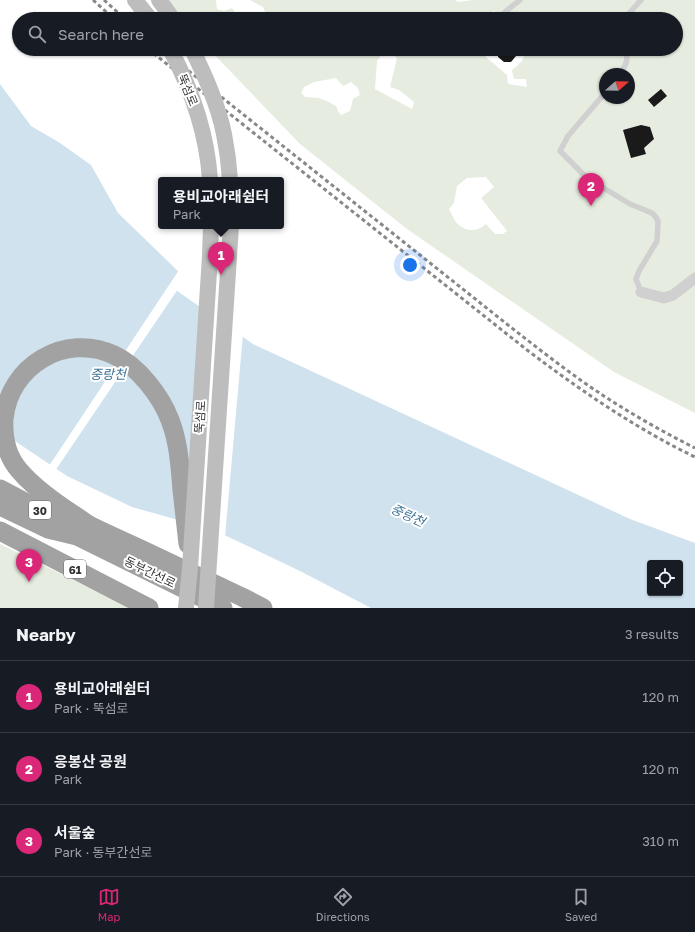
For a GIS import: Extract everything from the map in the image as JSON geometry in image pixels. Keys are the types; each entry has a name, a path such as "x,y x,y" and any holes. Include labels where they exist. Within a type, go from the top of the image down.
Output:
{"highway":[{"path":"190,568 179,456 174,431 158,396 134,368 115,355 105,351 85,347 66,349 48,355 31,365 13,388 6,406 4,437 7,448 19,470 83,531 235,593 263,608"},
{"name":"30","path":"0,489 83,531"},
{"name":"61","path":"0,506 48,529 83,531"},
{"name":"61","path":"0,531 149,608"},
{"name":"동부간선로","path":"83,531 223,608"}],"main road":[{"path":"136,0 145,12"},
{"path":"159,0 168,12"},
{"name":"뚝섬로","path":"173,56 189,88 197,112 208,156 210,177"},
{"name":"뚝섬로","path":"195,56 217,110 224,132 230,177"},
{"name":"뚝섬로","path":"186,608 190,568 210,256 210,229"},
{"name":"뚝섬로","path":"206,608 231,229"}],"street":[{"path":"641,292 664,298 673,295 695,278"}],"lane":[{"path":"505,12 520,0"},
{"path":"630,12 641,0"},
{"path":"624,68 627,56"},
{"path":"599,99 568,136 560,151 587,178 630,204 656,216 658,221 657,241 639,271 636,279 641,292"}],"shaded area":[{"path":"168,0 216,0 217,9 224,11 232,8 235,12 178,12"},
{"path":"250,0 455,0 458,2 473,0 695,0 695,413 614,372 407,229 300,144 216,56 381,56 377,61 375,89 412,109 414,102 399,90 390,87 397,58 395,56 486,56 507,75 508,84 527,87 526,79 514,79 512,70 520,63 524,56 683,56 683,12 494,12 495,10 492,12 265,12 263,7","holes":["336,78 343,86 351,82 358,88 360,95 353,99 350,111 341,115 336,106 327,101 319,98 305,97 301,93 304,87 314,82","486,177 494,187 481,198 507,231 503,234 495,234 486,224 478,229 470,230 462,227 455,221 449,209 454,203 457,186 467,178"]},
{"path":"0,544 130,608 0,608"}],"water":[{"name":"중랑천","path":"0,84 31,126 60,143 91,165 118,213 180,273 173,288 253,344 630,519 695,543 695,608 371,608 302,572 214,530 132,507 67,476 0,431"}],"pier":[{"path":"179,270 182,274 176,288 178,289 55,471 49,466"},
{"path":"203,306 243,334 225,537 181,523 191,445"}],"building":[{"path":"516,56 511,62 504,62 498,57"},
{"path":"661,89 667,96 654,107 648,100"},
{"path":"641,125 650,127 654,139 644,148 646,154 631,158 623,130"}],"railway":[{"path":"93,0 106,12"},
{"path":"104,0 117,12"},
{"path":"157,56 527,350 567,380 629,421 695,457"},
{"path":"170,56 557,363 594,390 618,405 695,448"}],"place":[{"name":"응봉산 공원","path":"591,206"},
{"name":"용비교아래쉼터","path":"221,275"},
{"name":"서울숲","path":"29,582"}]}
